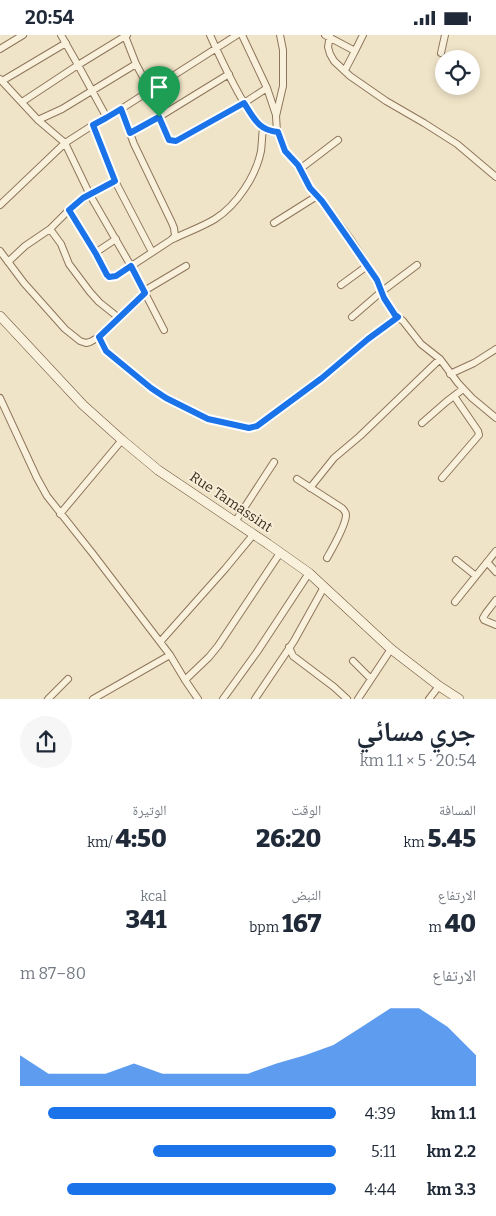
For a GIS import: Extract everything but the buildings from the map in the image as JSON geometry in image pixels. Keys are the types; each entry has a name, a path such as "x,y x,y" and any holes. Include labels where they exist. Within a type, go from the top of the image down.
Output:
{"main road":[{"name":"Rue Tamassint","path":"0,316 83,405 122,440 158,470 309,573 392,649 439,686 459,699"}],"street":[{"path":"0,49 23,35"},
{"path":"61,35 106,118"},
{"path":"210,35 244,103 257,123 267,131 278,132"},
{"path":"0,205 65,143 237,35"},
{"path":"242,35 267,88 276,116 278,132 285,151 298,165 310,188 377,280 384,298 395,315 403,321 421,344 440,359 463,389 496,418"},
{"path":"276,116 283,86 283,49 280,35"},
{"path":"345,71 363,35"},
{"path":"442,50 445,35"},
{"path":"22,102 126,36 136,64 150,90"},
{"path":"355,51 328,36 330,53 334,61 345,71 386,101 456,143 496,177"},
{"path":"66,43 1,80 38,120 65,143 90,195 131,266 164,330"},
{"path":"38,120 62,109 136,64"},
{"path":"130,133 229,74"},
{"path":"159,117 169,140 176,141 267,88"},
{"path":"121,109 134,144 174,228 174,236 171,240"},
{"path":"93,125 115,181 152,252"},
{"path":"69,210 107,275 109,277 116,276 171,240 215,219 232,204 246,186 255,170 261,150 263,128"},
{"path":"300,169 338,141"},
{"path":"8,262 25,245 50,229 83,198 115,181"},
{"path":"274,223 317,196"},
{"path":"50,229 60,244 69,264 90,292 119,318"},
{"path":"95,253 116,239"},
{"path":"0,251 24,283 65,329 80,341 86,343 99,337 145,292 186,266"},
{"path":"352,317 417,265"},
{"path":"341,285 367,266"},
{"path":"99,337 106,351 166,398 208,419 249,428 257,426 322,378 368,339 398,317"},
{"path":"450,374 474,363 496,349"},
{"path":"310,487 334,458 440,359"},
{"path":"422,423 463,389"},
{"path":"442,479 479,435 454,396"},
{"path":"0,398 36,478 47,496 170,655 198,699"},
{"path":"60,514 122,440"},
{"path":"235,522 274,462"},
{"path":"297,479 342,508 345,512 346,516 343,525 327,558"},
{"path":"160,642 253,535"},
{"path":"455,602 496,551"},
{"path":"185,680 218,646 280,553"},
{"path":"456,560 476,576"},
{"path":"487,562 496,572"},
{"path":"224,699 309,573"},
{"path":"255,699 302,627 324,587"},
{"path":"496,600 483,618 484,621 496,625"},
{"path":"289,647 293,656 347,699"},
{"path":"358,699 392,649"},
{"path":"93,699 170,655"},
{"path":"353,661 371,679"},
{"path":"48,699 68,679"},
{"path":"429,699 439,686"}],"route":[{"path":"244,103 257,123 267,131 278,132 285,151 298,165 310,188 322,201 377,280 384,298 398,317 368,339 322,378 257,426 249,428 208,419 166,398 106,351 99,337 145,293 131,266 116,276 109,277 107,275 69,210 83,198 115,181 93,125 121,109 130,133 159,117 169,140 176,141 244,103"}]}
